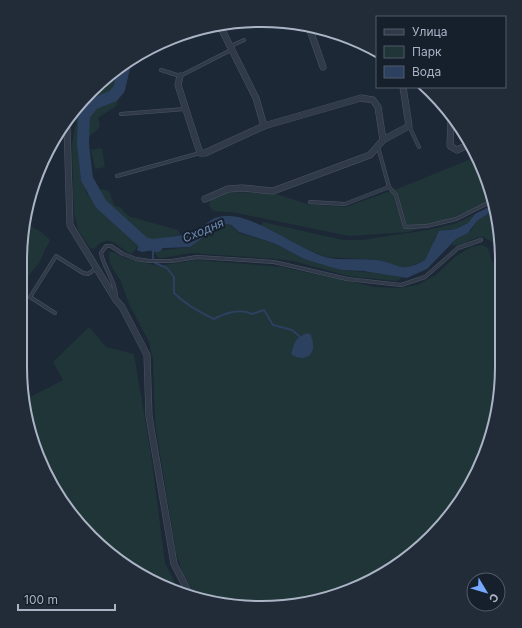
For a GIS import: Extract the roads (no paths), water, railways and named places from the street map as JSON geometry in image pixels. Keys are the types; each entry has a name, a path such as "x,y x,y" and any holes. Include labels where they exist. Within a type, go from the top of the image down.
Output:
{"street":[{"path":"222,30 256,98 264,126"},
{"path":"311,32 324,67"},
{"path":"180,76 178,85 200,153 205,153 264,126 362,98 373,100 378,107 383,140"},
{"path":"204,199 228,189 242,188 273,190 370,156 383,140 409,126 404,88"},
{"path":"451,124 450,146 458,150 465,146"},
{"path":"66,131 70,225 116,300 122,307 147,355 149,416 174,564 187,589"}],"lane":[{"path":"161,70 180,76 244,40"},
{"path":"121,114 185,108"},
{"path":"409,126 419,147"},
{"path":"378,147 390,187 396,195 405,227 427,226 456,220 488,203"},
{"path":"117,176 200,153"},
{"path":"310,202 345,204 390,187"},
{"path":"116,300 116,289 103,259 102,253 106,246 111,246 123,254 149,261 172,261 197,257 274,262 347,279 401,285 425,277 458,248 482,240"},
{"path":"55,313 30,297 56,256 83,273 88,274 97,268"}],"water":[{"path":"489,207 490,212 477,221 468,233 456,239 427,269 407,278 363,271 342,270 327,266 304,259 276,244 239,232 231,225 227,224 216,228 190,247 164,248 142,252 137,250 143,241 186,234 200,229 213,219 223,216 230,216 241,218 265,227 314,253 325,257 337,259 377,260 405,267 425,260 439,231 456,229 468,223 475,214"},
{"path":"308,333 311,335 313,342 311,353 304,358 291,354 296,340 300,336"}],"waterway":[{"name":"Сходня","path":"123,72 119,89 113,96 93,104 84,115 83,144 87,179 101,204 144,243 157,246"},
{"path":"153,250 153,258"},
{"path":"155,263 167,268 174,277 174,293 188,305 203,314 214,319 238,311 252,314 264,310 273,325 292,330 299,336"}]}
